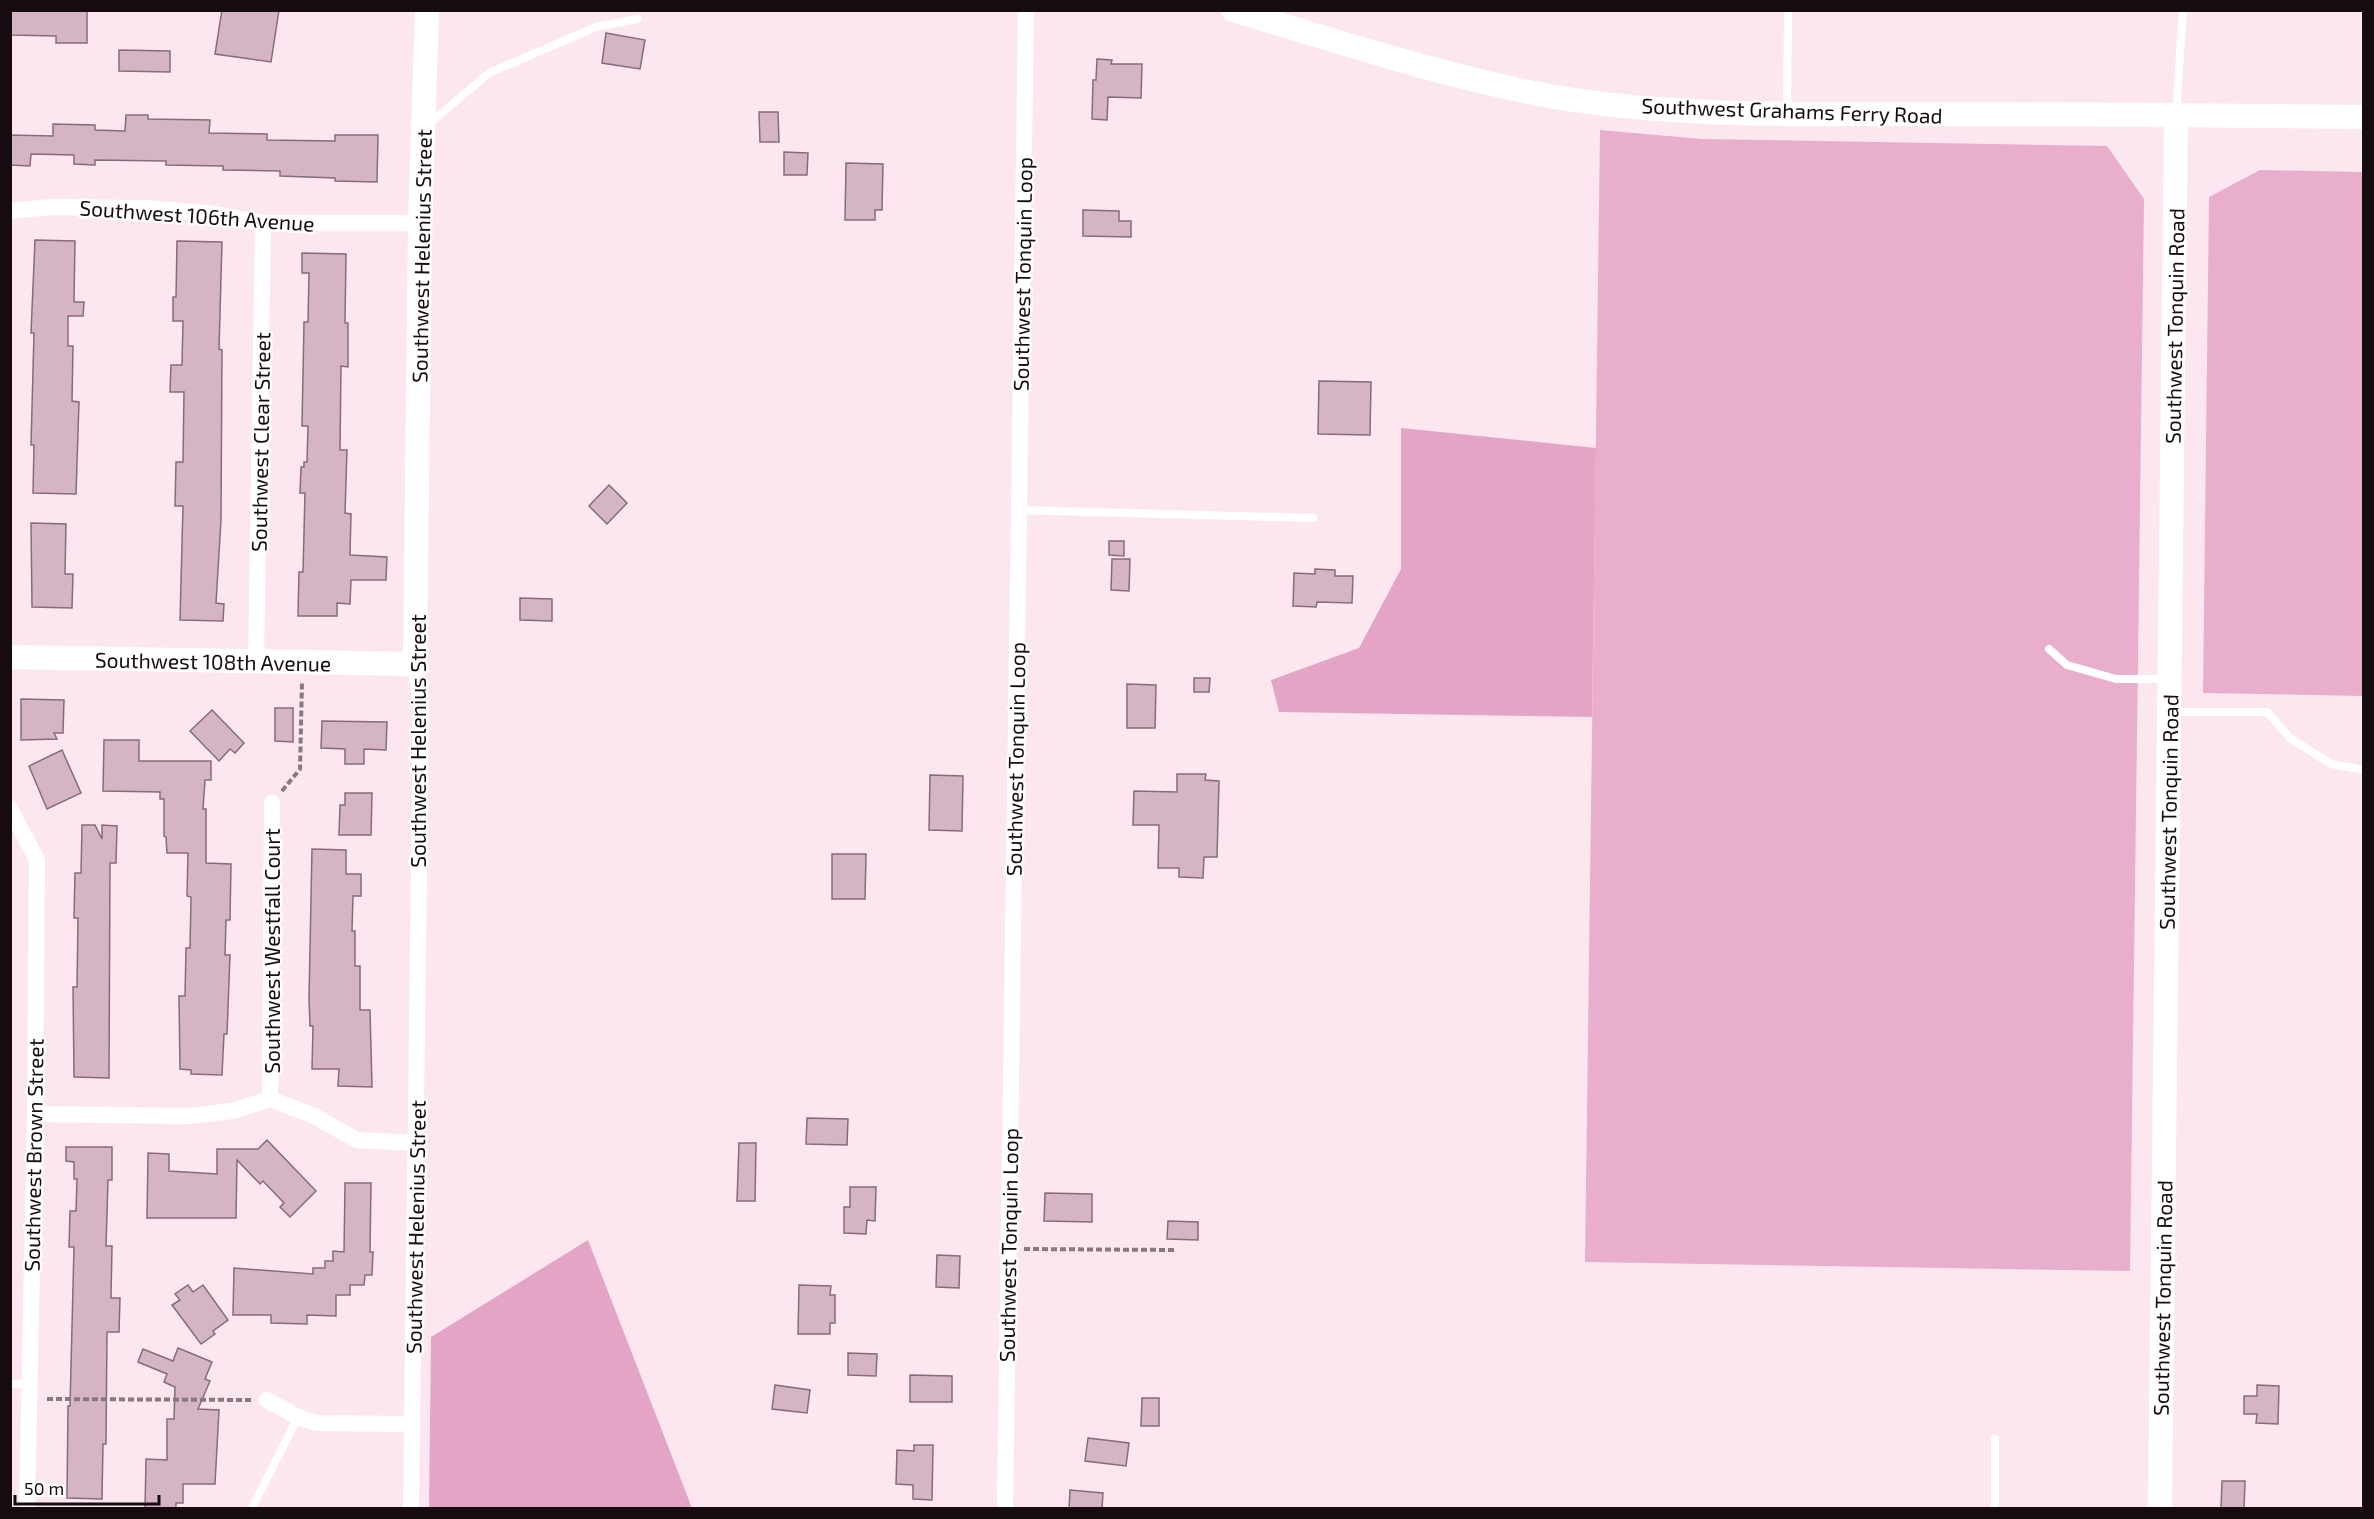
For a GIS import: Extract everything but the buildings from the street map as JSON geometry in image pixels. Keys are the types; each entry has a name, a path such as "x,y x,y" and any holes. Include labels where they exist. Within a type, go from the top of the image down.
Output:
{"street":[{"name":"Southwest Helenius Street","path":"411,1509 421,706 415,664 420,223 427,10"},
{"name":"Southwest Tonquin Loop","path":"1005,1509 1026,10"},
{"name":"Southwest Grahams Ferry Road","path":"1233,10 1465,78 1551,96 1636,106 1720,111 2364,117"},
{"name":"Southwest Tonquin Road","path":"2160,1509 2176,115"},
{"name":"Southwest 106th Avenue","path":"10,210 51,207 145,208 207,213 263,223 420,223"},
{"name":"Southwest Clear Street","path":"256,662 263,223"},
{"name":"Southwest 108th Avenue","path":"10,657 415,664"},
{"name":"Southwest Westfall Court","path":"270,1099 272,802"},
{"name":"Southwest Brown Street","path":"10,808 37,860 35,1114 27,1509"},
{"path":"35,1114 190,1116 232,1111 270,1099 314,1116 357,1140 417,1143"},
{"path":"267,1400 298,1417 317,1423 412,1424"}],"lane":[{"path":"1787,112 1788,10"},
{"path":"2176,115 2184,10"},
{"path":"423,129 489,73 596,27 638,19"},
{"path":"1019,510 1313,518"},
{"path":"2049,649 2067,665 2116,679 2170,679"},
{"path":"2169,712 2267,712 2290,738 2331,764 2364,771"},
{"path":"10,1384 29,1384"},
{"path":"252,1509 298,1417"},
{"path":"1995,1439 1995,1509"}],"path":[{"path":"272,802 300,769 302,663"},
{"path":"1008,1249 1176,1250"},
{"path":"47,1399 267,1400"}],"shaded area":[{"path":"1600,130 1702,139 2107,146 2144,199 2130,1271 1585,1262"},
{"path":"2260,170 2363,172 2363,696 2203,693 2209,197"},
{"path":"1401,428 1596,448 1592,717 1279,712 1271,680 1359,648 1401,569"},
{"path":"588,1240 692,1508 429,1508 431,1337"}]}
